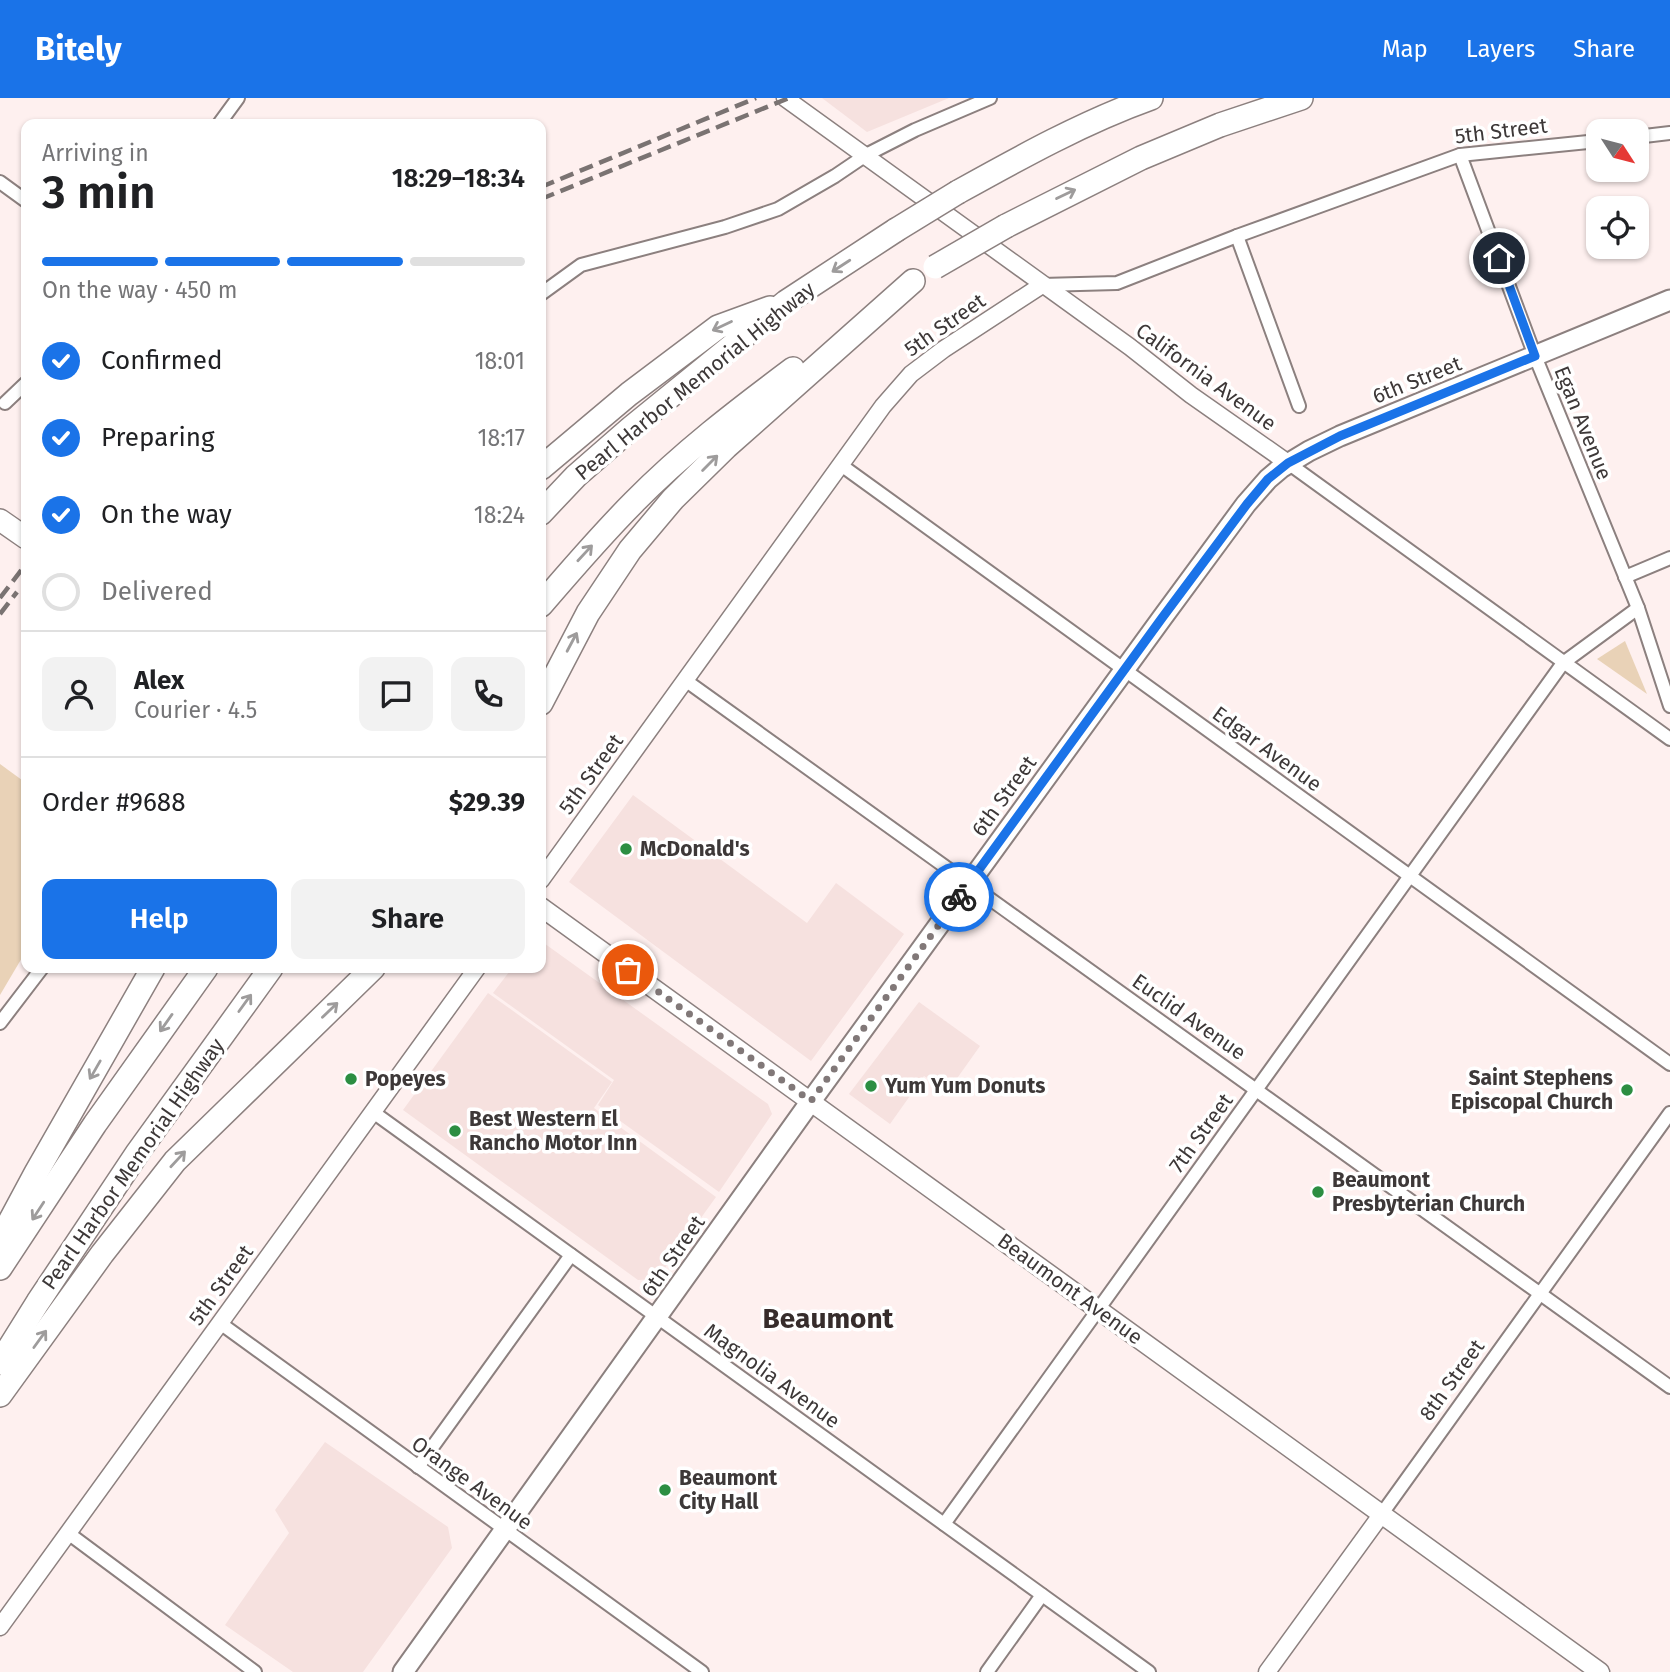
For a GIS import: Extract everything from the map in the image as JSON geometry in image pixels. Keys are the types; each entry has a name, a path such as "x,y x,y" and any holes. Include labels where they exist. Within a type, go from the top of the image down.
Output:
{"highway":[{"name":"Pearl Harbor Memorial Highway","path":"546,508 576,476 786,302 958,192 1038,148 1123,108 1151,98"},
{"path":"546,599 581,557 674,465 844,329 934,267 1006,226 1141,158 1220,125 1301,98"},
{"path":"546,693 588,613 630,550 673,499 726,447 913,281"},
{"path":"546,464 620,401 718,327 786,302"},
{"path":"0,520 21,535"},
{"path":"0,1240 150,973"},
{"path":"0,1268 95,1124 202,973"},
{"name":"Pearl Harbor Memorial Highway","path":"0,1363 138,1152 267,973"},
{"path":"0,1395 102,1254 175,1161 368,973"}],"main road":[{"name":"6th Street","path":"403,1672 811,1101 1124,670 1268,479 1288,463 1340,436 1670,300"},
{"name":"Beaumont Avenue","path":"546,911 1600,1672"}],"street":[{"path":"223,119 238,98"},
{"name":"California Avenue","path":"785,98 1670,740"},
{"path":"546,290 581,265 725,228 778,209 866,155 915,130 990,98"},
{"path":"1649,135 1670,133"},
{"name":"5th Street","path":"546,873 883,406 911,374 944,349 1042,285 1118,283 1237,236 1460,155 1586,142"},
{"name":"Egan Avenue","path":"1460,155 1535,356 1638,608 1670,706"},
{"path":"0,182 21,197"},
{"path":"1237,236 1298,406"},
{"path":"5,403 21,388"},
{"name":"Edgar Avenue","path":"841,465 1670,1064"},
{"path":"1625,577 1670,558"},
{"name":"7th Street","path":"944,1524 1563,663 1638,608"},
{"name":"Euclid Avenue","path":"685,680 1670,1387"},
{"path":"0,1023 38,973"},
{"name":"5th Street","path":"0,1627 473,973"},
{"name":"Magnolia Avenue","path":"373,1112 1149,1672"},
{"name":"8th Street","path":"1267,1672 1670,1113"},
{"path":"418,1466 571,1255"},
{"name":"Orange Avenue","path":"219,1323 702,1672"},
{"path":"68,1533 255,1672"},
{"path":"987,1672 1042,1595"}],"shaded area":[{"path":"822,98 949,98 867,132"},
{"path":"1625,641 1647,694 1597,659"},
{"path":"0,764 21,779 21,959 0,995"},
{"path":"633,795 807,923 836,883 904,934 811,1061 569,882"},
{"path":"546,945 768,1104 772,1114 719,1192 598,1105 614,1080 493,993 508,973 546,973"},
{"path":"488,993 612,1082 594,1108 716,1197 657,1279 638,1280 403,1110"},
{"path":"919,1002 980,1046 948,1091 924,1076 890,1124 849,1094"},
{"path":"325,1442 448,1527 452,1548 363,1672 293,1672 225,1625 289,1533 275,1510"}],"railway":[{"path":"546,185 756,98"},
{"path":"546,197 789,98"},
{"path":"0,598 21,571"},
{"path":"0,614 17,592"}],"way so far":[{"path":"628,970 811,1101 959,897"}],"place":[{"name":"McDonald's","path":"626,849"},
{"name":"Popeyes","path":"351,1079"},
{"name":"Yum Yum Donuts","path":"871,1086"},
{"name":"Saint Stephens Episcopal Church","path":"1627,1090"},
{"name":"Best Western El Rancho Motor Inn","path":"455,1131"},
{"name":"Beaumont Presbyterian Church","path":"1318,1192"},
{"name":"Beaumont City Hall","path":"665,1490"}],"district":[{"name":"Beaumont","path":"828,1318"}],"route":[{"path":"959,897 1162,618 1268,479 1288,463 1340,436 1535,356 1499,258"}]}
